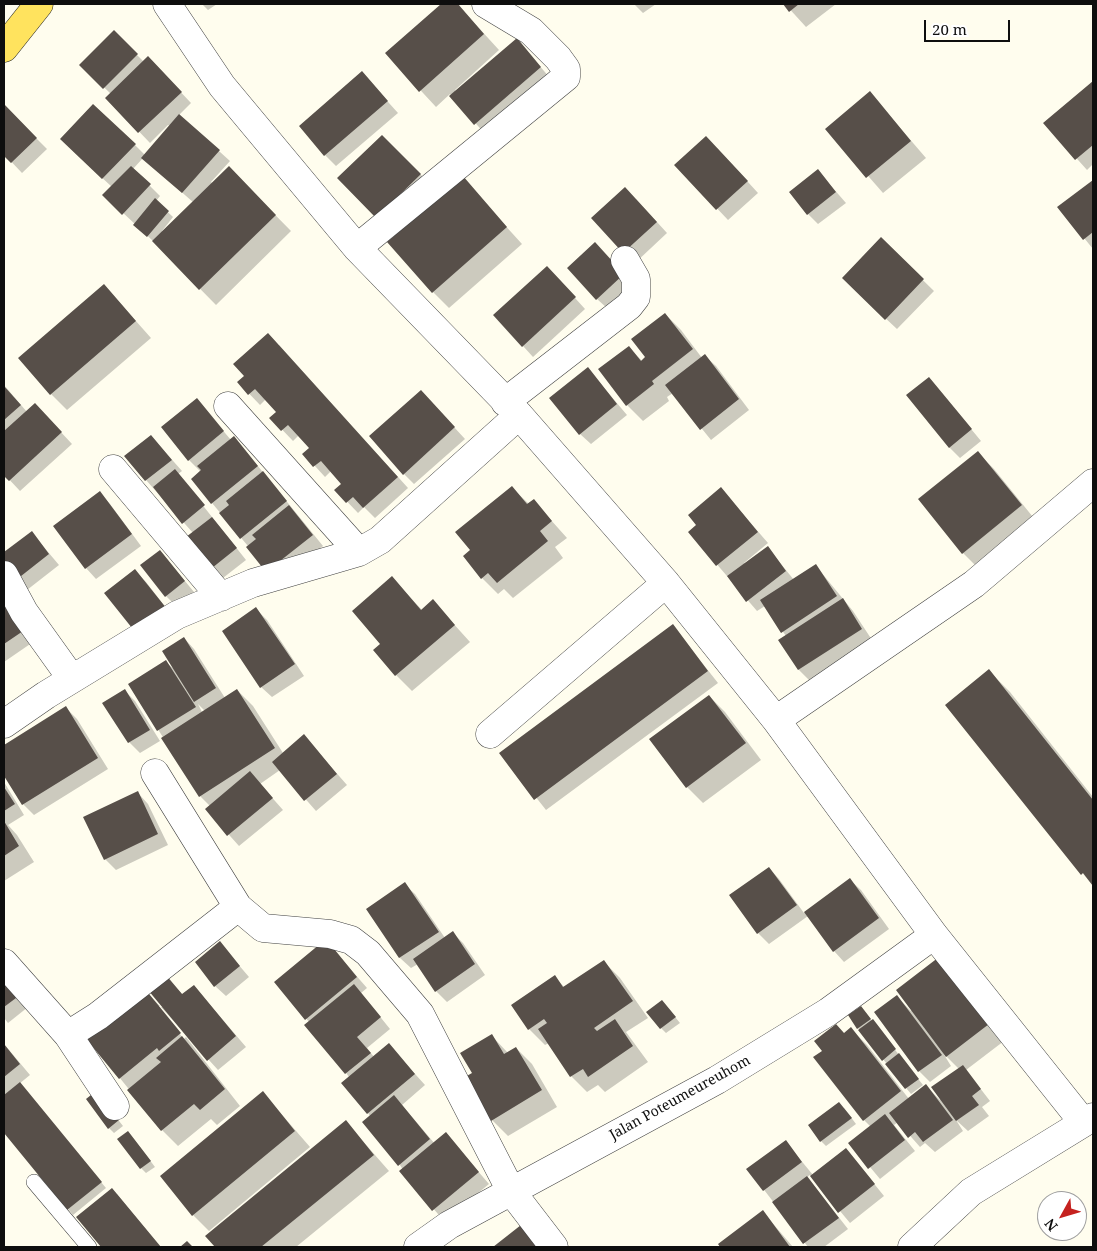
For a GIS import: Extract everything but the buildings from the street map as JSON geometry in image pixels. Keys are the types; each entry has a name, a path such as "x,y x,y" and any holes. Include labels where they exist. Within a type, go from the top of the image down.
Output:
{"main road":[{"path":"4,48 39,4"}],"street":[{"path":"166,4 222,86 357,248 512,408 666,583 776,720 934,935 1088,1120 971,1192 912,1247"},
{"path":"357,248 566,77 566,69 558,58 531,32 486,4"},
{"path":"4,724 72,678 176,615 253,583 359,552 380,540 512,408 629,306 636,297 636,279 625,260"},
{"path":"228,406 359,552"},
{"path":"113,469 222,597"},
{"path":"776,720 974,584 1093,483"},
{"path":"4,574 24,612 72,678"},
{"path":"490,734 666,583"},
{"path":"155,773 238,907 263,928 330,934 351,940 368,953 420,1014 511,1191 554,1247"},
{"path":"68,1035 98,1016 238,907"},
{"name":"Jalan Poteumeureuhom","path":"418,1247 449,1225 717,1080 828,1012 934,935"},
{"path":"4,963 68,1035 115,1106"}],"lane":[{"path":"34,1182 89,1247"}]}
